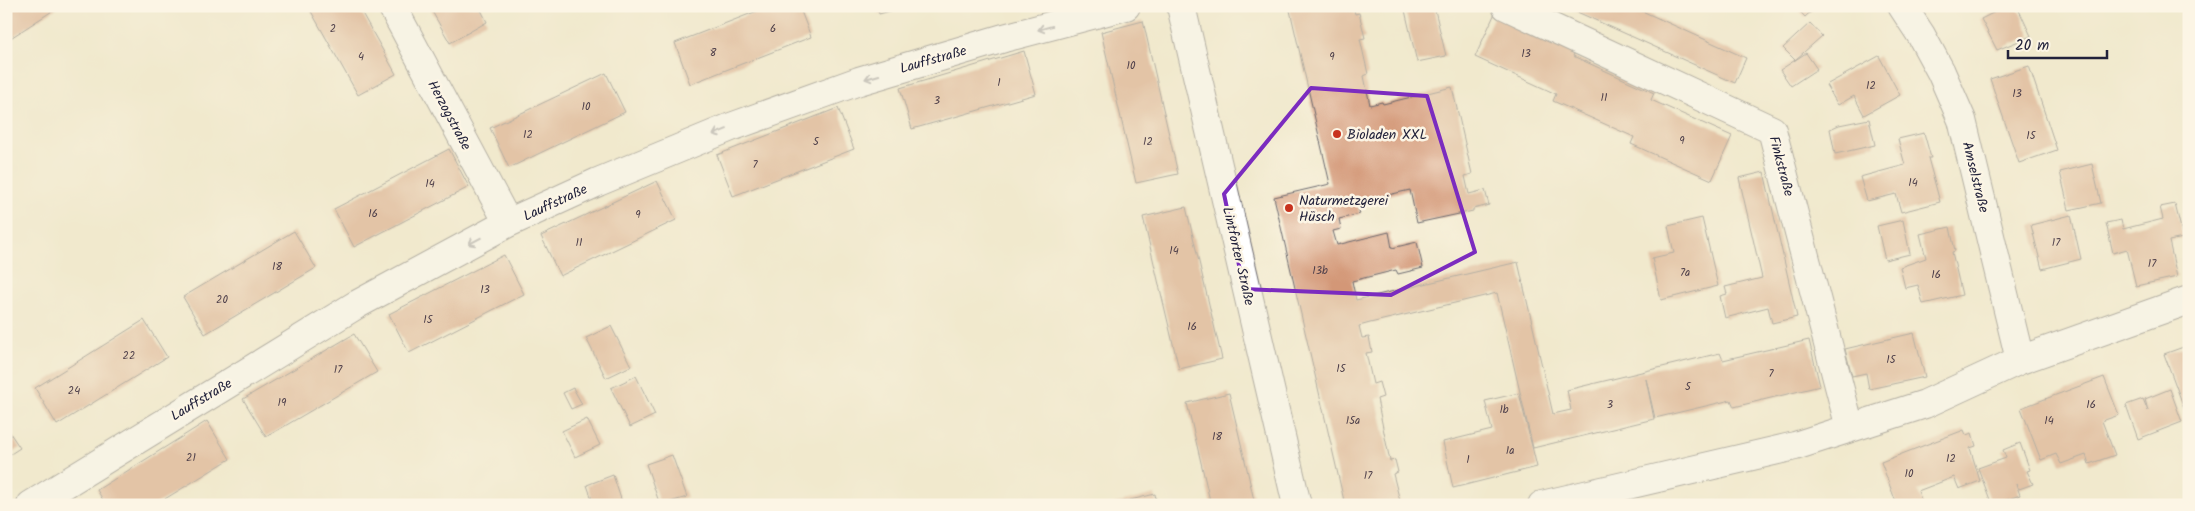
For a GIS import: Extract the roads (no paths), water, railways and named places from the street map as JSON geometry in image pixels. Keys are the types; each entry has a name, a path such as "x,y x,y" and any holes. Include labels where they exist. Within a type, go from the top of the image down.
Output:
{"street":[{"name":"Herzogstraße","path":"392,6 508,224"},
{"name":"Lauffstraße","path":"31,505 356,305 508,224 598,182 731,127 859,81 1004,38 1126,6"},
{"name":"Lintforter Straße","path":"1181,6 1297,505"},
{"name":"Finkstraße","path":"1506,6 1772,130 1850,428"},
{"name":"Amselstraße","path":"1902,6 1921,34 1941,72 1962,120 2020,360"},
{"path":"1542,505 1585,500 1795,446 1925,404 2020,360 2189,300"}],"place":[{"name":"Bioladen XXL","path":"1337,134"},
{"name":"Naturmetzgerei Hüsch","path":"1289,208"}]}
